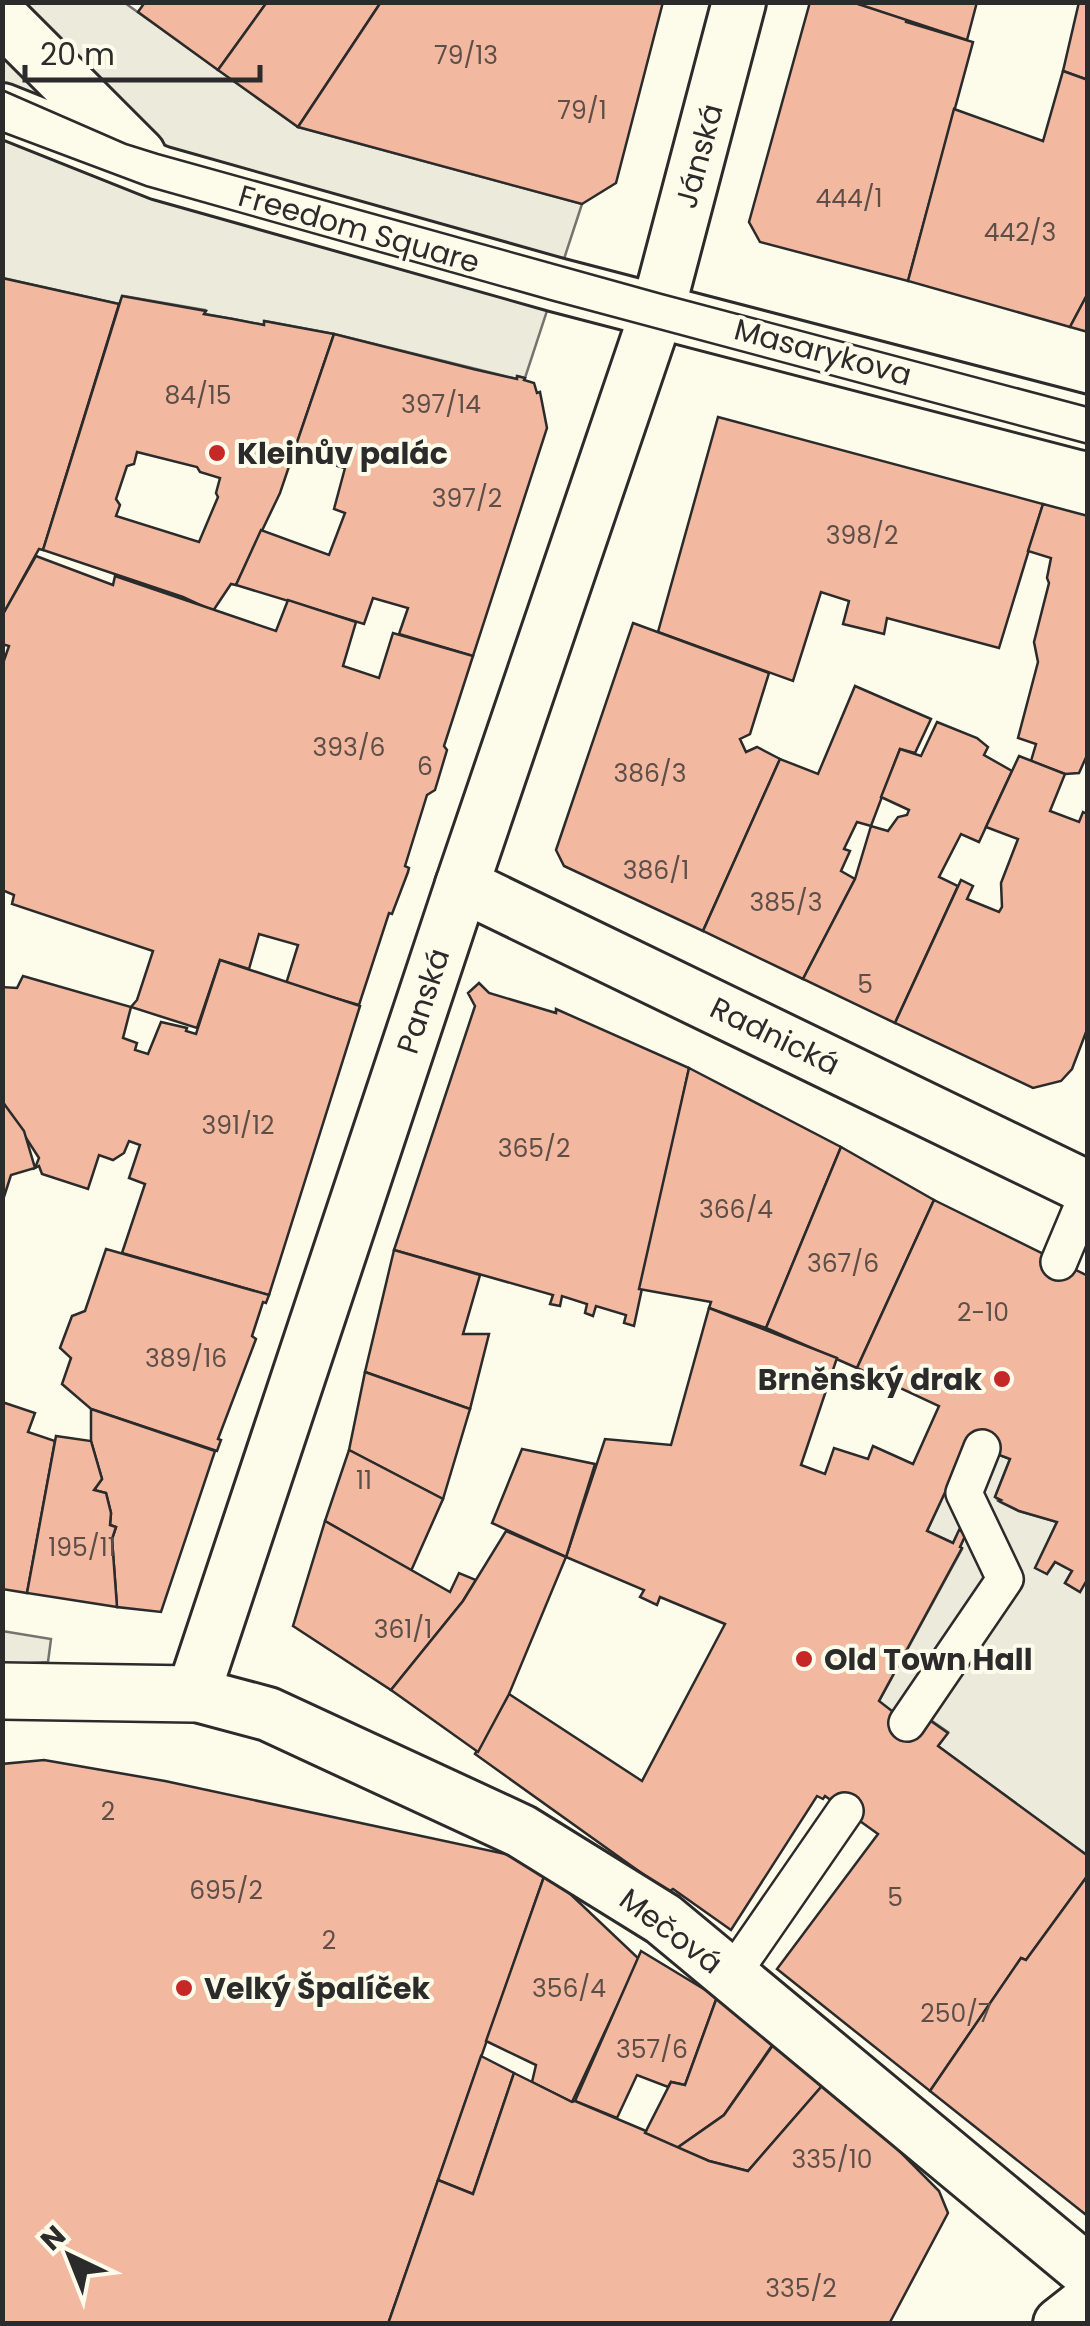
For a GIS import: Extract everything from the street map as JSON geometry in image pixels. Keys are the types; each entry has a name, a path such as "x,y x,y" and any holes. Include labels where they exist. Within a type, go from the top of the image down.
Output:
{"street":[{"name":"Jánská","path":"658,308 739,2"},
{"name":"Freedom Square","path":"2,18 160,173"},
{"name":"Freedom Square","path":"2,110 160,173 558,284"},
{"name":"Freedom Square","path":"2,152 160,173"},
{"name":"Masarykova","path":"558,284 1088,423"},
{"name":"Panská","path":"193,1694 658,308"},
{"name":"Radnická","path":"462,885 1088,1190"},
{"path":"2,1692 193,1694"},
{"name":"Mečová","path":"193,1694 268,1714 521,1831 663,1919 1088,2272"},
{"path":"1060,2324 1088,2302"}],"lane":[{"path":"1059,1262 1088,1190"},
{"path":"907,1723 1006,1580 964,1493 982,1448"},
{"path":"732,1976 846,1811"}],"shaded area":[{"path":"3,3 125,3 298,127 582,204 525,378 334,334 265,321 264,325 123,296 119,304 3,278"},
{"path":"968,1443 1010,1459 995,1497 1000,1502 1057,1522 1036,1568 1047,1574 1055,1562 1072,1571 1065,1583 1080,1592 1087,1578 1087,1856 938,1746 948,1732 929,1719 919,1732 877,1705 962,1549 966,1534 960,1530 953,1543 927,1531"},
{"path":"2,1631 51,1639 48,1662 3,1665"}],"building":[{"path":"145,2 267,2 218,70 138,12"},
{"path":"267,2 381,2 298,127 218,70"},
{"path":"381,2 663,2 616,183 582,204 298,127"},
{"path":"810,2 852,2 973,42 908,281 760,242 749,222"},
{"path":"852,2 977,2 967,40"},
{"path":"1079,2 1088,2 1088,80 1063,71"},
{"path":"1063,71 1088,80 1088,293 1070,327 908,281 954,109 1043,141"},
{"path":"2,278 119,304 43,550 39,549 2,616"},
{"path":"1088,293 1088,332 1070,327"},
{"name":"Kleinův palác","path":"122,296 264,325 264,321 334,334 280,493 236,585 231,584 213,611 183,597 43,550","holes":["137,452 197,467 200,472 220,478 218,497 199,542 116,516 120,505 116,499 127,466 134,464"]},
{"path":"334,334 525,378 540,392 547,428 473,656 399,634 408,608 373,598 364,624 236,585 261,530 329,555 345,513 334,509 345,468 293,454"},
{"path":"718,417 1043,504 999,648 887,618 884,634 843,624 849,601 821,592 793,681 658,632"},
{"path":"1043,504 1088,516 1088,753 1079,773 1065,774 1031,761 1036,744 1018,738 1038,662 1034,642 1049,583 1051,558 1028,551"},
{"path":"36,556 113,585 115,576 276,631 288,600 356,622 343,666 379,678 393,633 473,656 444,746 447,750 435,790 427,795 405,866 408,872 392,914 389,913 359,1005 286,984 298,945 259,934 249,969 220,960 197,1028 131,1007 137,1000 153,951 12,904 14,895 2,890 2,666 9,646 2,644 2,616"},
{"path":"633,623 769,673 750,734 740,739 746,752 757,747 780,759 703,931 564,866 556,850"},
{"path":"855,686 931,719 915,753 900,749 871,826 857,822 844,849 850,851 841,871 855,879 803,979 703,931 780,759 818,774"},
{"path":"937,722 977,738 988,747 984,755 1012,771 979,842 961,834 939,877 958,886 895,1023 803,979 855,879 871,826 888,831 898,817 907,815 909,810 881,797 900,749 921,756"},
{"path":"1019,756 1065,774 1050,811 1079,822 1083,812 1088,814 1088,1027 1072,1069 1061,1081 1033,1088 895,1023 961,880 973,886 967,899 999,912 1002,907 1001,883 1018,839 986,827"},
{"path":"220,960 360,1006 269,1295 122,1253 145,1184 129,1178 140,1145 129,1141 124,1153 113,1160 99,1155 88,1189 42,1174 39,1166 35,1168 39,1158 2,1101 2,987 17,988 23,976 131,1007 123,1038 137,1043 135,1050 148,1054 161,1022 196,1034"},
{"path":"479,983 489,993 556,1013 556,1009 689,1068 634,1326 624,1323 626,1315 596,1306 593,1316 585,1313 587,1304 562,1296 560,1306 550,1304 553,1295 394,1250 475,1006 468,993"},
{"path":"689,1068 841,1147 766,1328 709,1308 711,1302 639,1289"},
{"path":"2,1101 24,1131 35,1168 11,1175 2,1203"},
{"path":"841,1147 934,1200 857,1368 766,1328"},
{"name":"Old Town Hall","path":"934,1200 1088,1276 1088,1578 1080,1592 1065,1583 1072,1571 1055,1562 1047,1574 1035,1568 1057,1522 999,1501 995,1497 1010,1459 968,1443 927,1531 953,1543 959,1530 966,1534 962,1548 879,1701 919,1732 928,1719 948,1733 938,1746 1088,1856 1088,1875 1026,1960 1021,1958 930,2091 777,1969 878,1834 825,1796 817,1796 731,1930 673,1889 668,1892 475,1754 509,1694 642,1781 725,1624 660,1597 657,1605 640,1597 644,1590 566,1557 605,1439 671,1445 709,1308 837,1358 801,1465 825,1474 834,1448 868,1459 873,1446 913,1464 939,1406 857,1368"},
{"path":"106,1249 269,1295 263,1302 252,1336 256,1339 218,1439 221,1440 217,1451 91,1409 62,1384 71,1358 60,1348 72,1316 85,1311"},
{"path":"394,1250 480,1275 463,1334 489,1334 470,1409 365,1372"},
{"path":"365,1372 470,1409 443,1499 349,1450"},
{"path":"2,1402 35,1413 28,1432 55,1441 27,1593 2,1589"},
{"path":"91,1409 215,1451 161,1612 117,1607 112,1539 116,1527 110,1525 106,1493 94,1490 102,1479 91,1441"},
{"path":"56,1436 91,1441 102,1479 94,1490 106,1493 110,1525 116,1527 112,1539 117,1607 27,1593"},
{"path":"522,1449 595,1464 566,1557 492,1523"},
{"path":"349,1450 443,1499 411,1571 325,1521"},
{"path":"325,1521 450,1592 459,1573 476,1580 391,1690 293,1626"},
{"path":"506,1531 566,1557 509,1694 478,1752 391,1690 463,1601"},
{"name":"Velký Špalíček","path":"44,1760 165,1781 533,1860 546,1871 388,2324 2,2324 2,1764"},
{"path":"546,1871 639,1959 572,2102 532,2082 536,2065 486,2041"},
{"path":"1088,1875 1085,2214 930,2091 1021,1958 1026,1960"},
{"path":"641,1951 717,1997 685,2085 671,2082 668,2087 637,2075 617,2118 575,2101"},
{"path":"717,1997 780,2034 724,2115 677,2148 645,2133 671,2082 685,2085"},
{"path":"778,2038 828,2079 748,2171 677,2148 724,2115"},
{"path":"481,2056 514,2073 473,2194 438,2180"},
{"path":"514,2073 709,2161 748,2171 828,2079 939,2191 948,2213 889,2324 388,2324 438,2180 473,2194"}],"tram line":[{"path":"2,90 158,154 1088,407"},
{"path":"2,132 146,186 550,300 1088,444"}],"place":[{"name":"Kleinův palác","path":"217,453"},
{"name":"Brněnský drak","path":"1002,1379"},
{"name":"Old Town Hall","path":"804,1659"},
{"name":"Velký Špalíček","path":"184,1988"}]}
